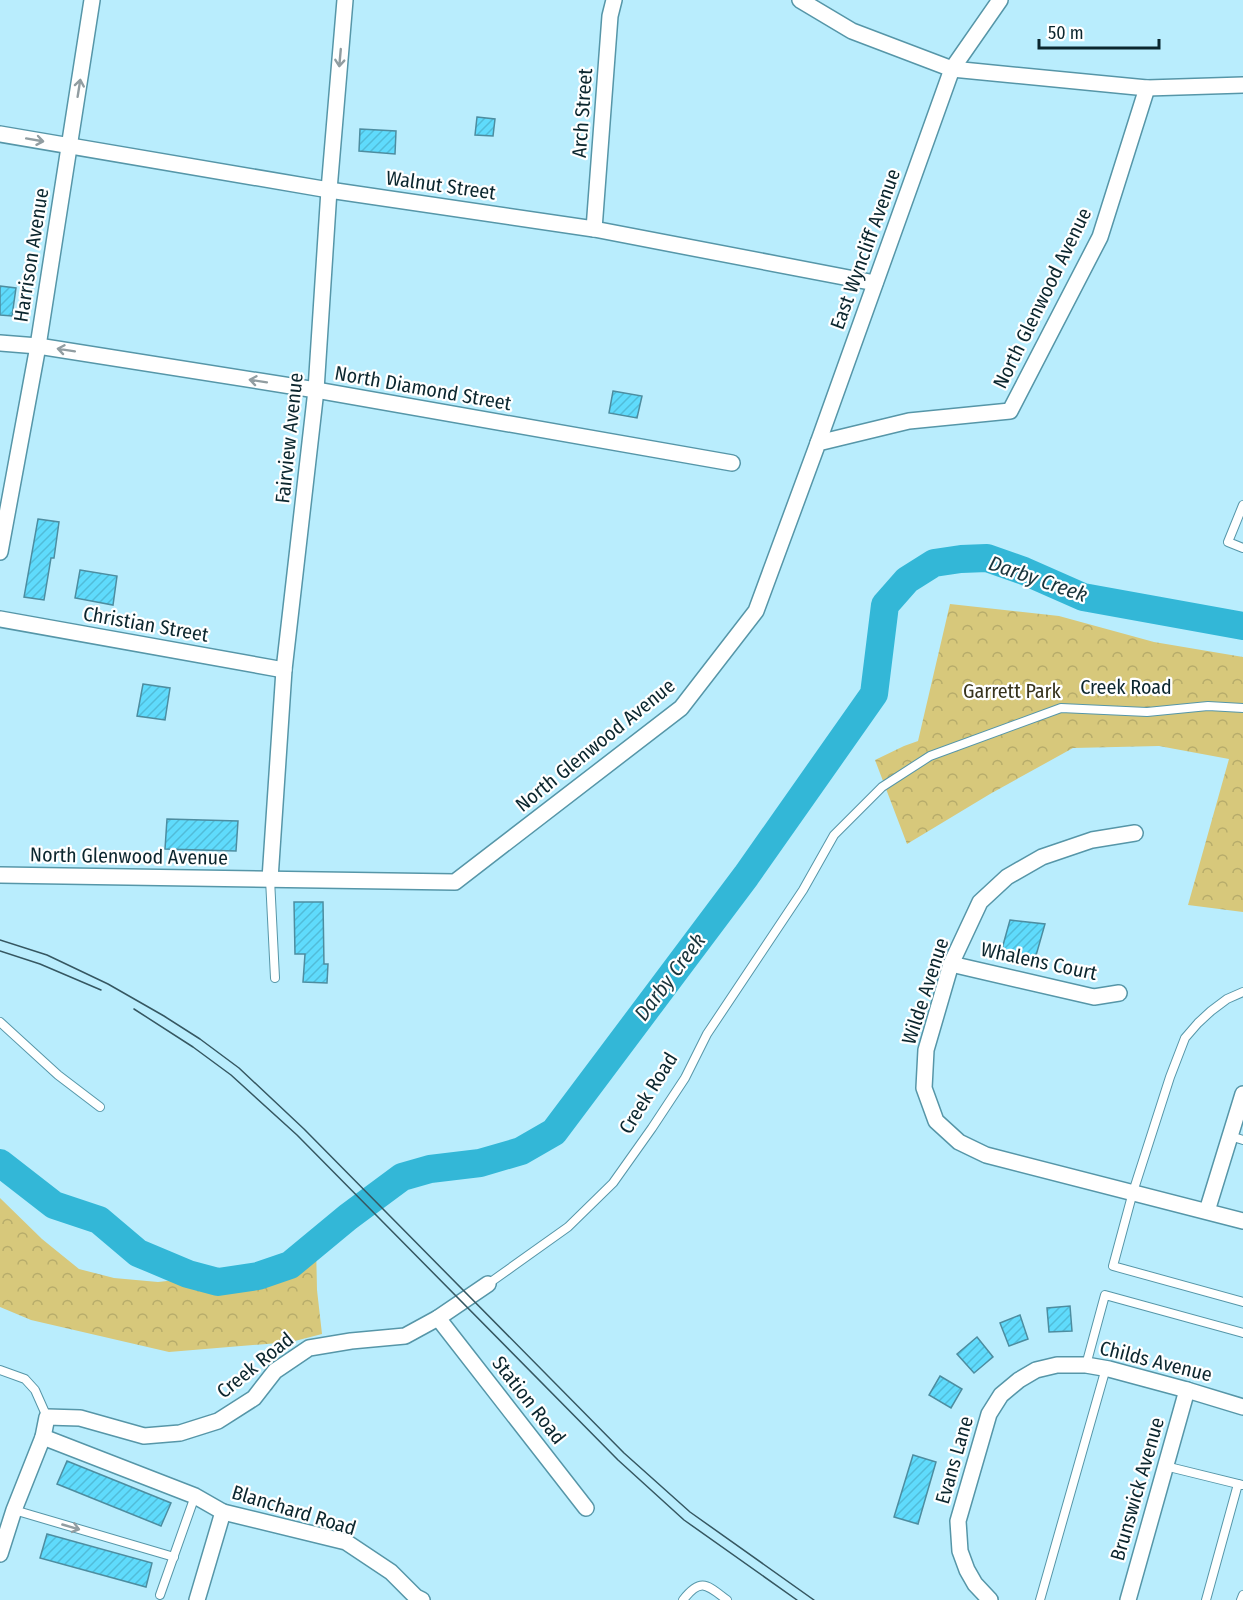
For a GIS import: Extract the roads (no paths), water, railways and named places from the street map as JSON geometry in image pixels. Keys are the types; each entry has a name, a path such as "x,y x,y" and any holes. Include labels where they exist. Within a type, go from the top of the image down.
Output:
{"street":[{"name":"Harrison Avenue","path":"0,552 38,346 92,0"},
{"name":"Fairview Avenue","path":"270,879 284,670 316,390 329,190 345,0"},
{"name":"Arch Street","path":"594,229 610,16 614,0"},
{"path":"800,0 852,32 952,69 1148,88 1243,85"},
{"name":"East Wyncliff Avenue","path":"818,443 952,69 1000,0"},
{"name":"North Glenwood Avenue","path":"0,875 455,882 681,708 756,611 818,443 909,421 1010,411 1100,237 1148,88"},
{"name":"Walnut Street","path":"0,134 329,190 594,229 875,283"},
{"name":"North Diamond Street","path":"0,343 38,346 316,390 732,463"},
{"name":"Christian Street","path":"0,619 284,670"},
{"name":"Wilde Avenue","path":"1135,833 1092,840 1042,857 1007,877 980,902 951,964 926,1050 924,1088 936,1121 959,1142 986,1155 1243,1221"},
{"name":"Whalens Court","path":"951,964 1094,997 1119,993"},
{"path":"1207,1211 1236,1138 1243,1094"},
{"name":"Creek Road","path":"47,1417 80,1418 144,1436 180,1433 218,1421 254,1398 275,1371 309,1348 405,1336 438,1318 488,1284"},
{"name":"Station Road","path":"438,1318 586,1508"},
{"name":"Childs Avenue","path":"1057,1365 1106,1368 1243,1407"},
{"name":"Evans Lane","path":"988,1599 967,1570 960,1551 958,1521 989,1414 1001,1395 1019,1380 1036,1370 1057,1365"},
{"name":"Brunswick Avenue","path":"1128,1600 1187,1390"},
{"path":"0,1554 43,1437 47,1417"},
{"name":"Blanchard Road","path":"43,1437 195,1497 223,1512 346,1542 391,1572 417,1599"},
{"path":"197,1600 223,1512"}],"lane":[{"path":"1243,505 1228,542 1243,548"},
{"name":"Creek Road","path":"488,1284 568,1227 613,1183 685,1078 707,1034 803,890 834,836 882,787 930,756 1060,708 1147,712 1208,706 1243,708"},
{"path":"270,879 275,978"},
{"path":"1243,992 1227,999 1211,1011 1185,1038 1133,1192 1113,1266 1243,1302"},
{"path":"0,1022 58,1075 100,1107"},
{"path":"1086,1365 1105,1295 1243,1333"},
{"path":"1040,1600 1106,1368"},
{"path":"0,1370 25,1379 34,1390 47,1417"},
{"path":"1165,1466 1241,1485 1206,1600"},
{"path":"160,1595 195,1497"},
{"path":"15,1510 174,1557"},
{"path":"683,1600 692,1589 701,1585 708,1586 727,1600"},
{"path":"1241,1600 1243,1595"}],"waterway":[{"name":"Darby Creek","path":"0,1163 54,1205 99,1220 138,1253 188,1274 218,1282 258,1276 290,1265 348,1217 402,1177 430,1169 480,1163 521,1151 554,1132 746,876 874,694 885,605 907,580 934,563 987,558 1024,571 1083,597 1243,626"}],"tram line":[{"path":"0,940 47,955 108,984 200,1039 239,1068 304,1129 624,1453 690,1512 814,1600"},
{"path":"0,951 40,964 101,990"},
{"path":"134,1009 231,1075 297,1135 618,1460 684,1520 797,1600"}],"park label":[{"name":"Garrett Park","path":"1012,691"}]}
